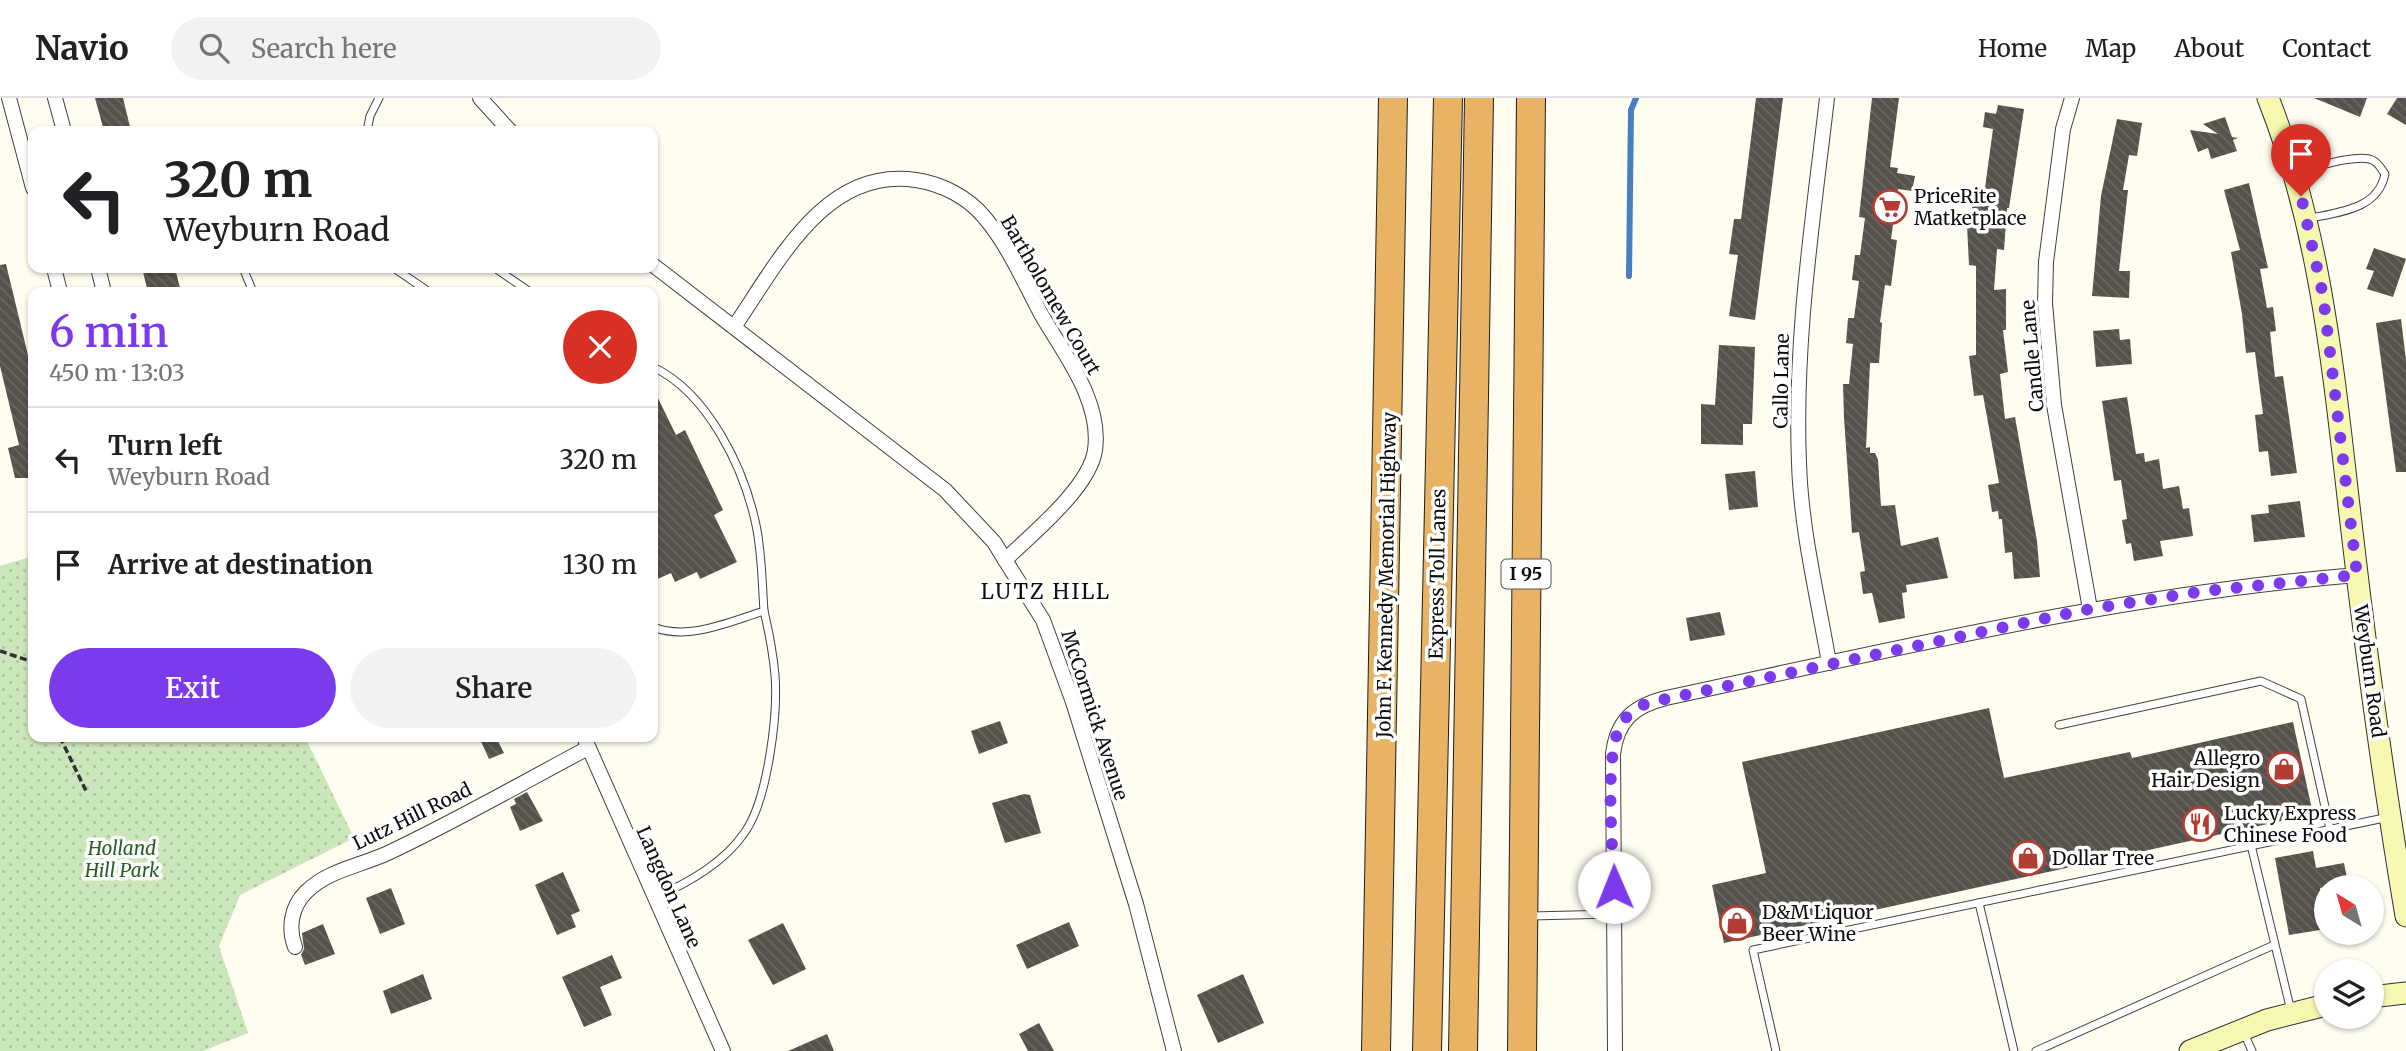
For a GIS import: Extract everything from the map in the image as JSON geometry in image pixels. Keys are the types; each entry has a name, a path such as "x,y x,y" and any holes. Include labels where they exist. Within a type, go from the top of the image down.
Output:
{"highway":[{"name":"John F. Kennedy Memorial Highway","path":"1376,1051 1393,98"},
{"name":"Express Toll Lanes","path":"1427,1051 1448,98"},
{"name":"Express Toll Lanes","path":"1463,1051 1479,98"},
{"name":"I 95","path":"1522,1051 1531,98"}],"street":[{"path":"9,98 28,169"},
{"path":"55,98 63,126"},
{"path":"480,98 505,126"},
{"name":"Callo Lane","path":"1827,98 1798,363 1799,466 1805,528 1829,663"},
{"name":"Candle Lane","path":"2072,98 2063,129 2046,262 2045,303 2054,405 2090,609"},
{"name":"Weyburn Road","path":"2268,98 2295,173 2307,219 2328,335 2357,575 2406,916"},
{"name":"Bartholomew Court","path":"734,327 810,223 831,200 852,188 901,178 925,181 952,191 971,204 985,218 1005,249 1079,379 1095,424 1095,452 1085,474 1047,519 1005,560"},
{"name":"McCormick Avenue","path":"658,269 944,490 994,542 1043,620 1073,702 1136,904 1174,1051"},
{"path":"1615,1051 1613,754 1615,737 1628,715 1647,703 2090,609 2205,591 2357,575"},
{"name":"Langdon Lane","path":"586,742 723,1051"},
{"name":"Lutz Hill Road","path":"295,947 291,925 296,907 303,895 319,881 387,853 586,742"},
{"path":"2384,996 2406,993"},
{"path":"2190,1051 2242,1029 2291,1012 2314,1007"}],"lane":[{"path":"368,126 379,98"},
{"path":"2295,173 2354,159 2368,159 2376,162 2385,174 2382,190 2368,202 2350,210 2307,219"},
{"path":"401,273 422,287"},
{"path":"502,273 523,287"},
{"path":"654,899 685,884 729,850 747,830 767,764 774,719 775,676 764,611 756,526 731,454 699,404 666,373 658,369"},
{"path":"658,629 671,634 697,631 764,611"},
{"path":"2059,725 2260,681 2301,699 2330,829"},
{"path":"1776,1051 1753,950 2390,817"},
{"path":"2251,845 2291,1012"},
{"path":"1979,903 2014,1051"},
{"path":"1524,917 1614,914"},
{"path":"2036,1051 2274,945"},
{"path":"2242,1029 2252,1051"}],"path":[{"path":"0,651 28,662"},
{"path":"62,742 87,793"}],"green space":[{"name":"Holland Hill Park","path":"28,558 28,742 307,742 354,838 240,895 219,946 248,1033 203,1051 0,1051 0,566"}],"building":[{"path":"95,98 123,98 130,126 103,126"},
{"path":"1756,98 1783,98 1755,320 1729,316 1738,255 1729,254 1734,219 1741,219"},
{"path":"1872,98 1899,98 1890,167 1898,168 1897,173 1915,176 1912,191 1898,189 1891,239 1897,240 1891,286 1885,285 1880,322 1879,363 1870,363 1866,448 1870,447 1870,453 1875,453 1878,460 1881,506 1895,505 1901,546 1938,537 1948,578 1906,585 1907,592 1902,593 1905,618 1879,623 1872,593 1863,594 1860,572 1865,571 1859,532 1852,533 1843,384 1849,384 1853,344 1846,343 1848,318 1854,318 1859,281 1852,280 1855,255 1860,255 1865,218 1859,217"},
{"path":"2314,98 2367,98 2360,117"},
{"path":"2397,98 2406,98 2406,125 2387,114"},
{"path":"1998,105 2024,109 2007,208 2004,250 1997,249 1994,290 2006,289 2006,330 2003,330 2008,372 2000,374 2005,419 2015,417 2037,541 2040,577 2014,579 2012,552 2005,553 2002,519 1999,519 1998,511 1992,512 1988,485 1999,483 1983,395 1974,396 1969,356 1976,355 1976,266 1969,265 1967,225 1970,225 1974,194 1984,195 1993,129 1983,127 1985,112 1996,114"},
{"path":"2225,117 2232,137 2238,138 2233,140 2237,151 2211,159 2208,148 2198,152 2190,130 2218,134 2203,124"},
{"path":"2117,119 2142,123 2137,156 2129,155 2123,190 2128,190 2119,271 2130,271 2129,298 2092,296 2101,196"},
{"path":"2249,183 2268,268 2260,269 2267,308 2273,307 2276,331 2270,332 2275,377 2283,376 2297,473 2271,476 2268,451 2259,452 2255,415 2263,414 2255,352 2246,353 2231,252 2240,250 2224,190"},
{"path":"2374,248 2406,259 2393,297 2367,289 2374,271 2366,269"},
{"path":"6,264 28,355 27,478 15,478 8,448 19,445 0,366 0,265"},
{"path":"143,273 176,273 180,287 147,287"},
{"path":"2401,319 2406,360 2406,472 2396,472 2376,323"},
{"path":"2119,329 2120,340 2130,339 2132,364 2096,367 2093,331"},
{"path":"1719,345 1755,347 1752,424 1743,424 1743,445 1701,444 1701,404 1715,405"},
{"path":"2127,397 2136,454 2144,453 2145,462 2159,459 2163,489 2179,486 2183,509 2189,508 2193,536 2160,541 2163,556 2134,561 2131,543 2126,544 2122,520 2127,519 2121,480 2114,481 2102,401"},
{"path":"658,398 676,435 685,430 723,510 714,515 737,562 700,579 697,572 675,582 671,573 658,579"},
{"path":"1755,471 1758,507 1729,510 1725,474"},
{"path":"2300,501 2305,537 2254,542 2251,515 2269,513 2268,505"},
{"path":"1720,612 1725,635 1690,641 1686,618"},
{"path":"1989,708 2004,778 2130,752 2132,758 2293,722 2313,814 1724,943 1712,885 1766,873 1742,762"},
{"path":"1000,721 1008,743 979,754 971,731"},
{"path":"481,742 498,742 504,753 489,759"},
{"path":"527,792 543,821 520,831 510,807 516,804 514,799"},
{"path":"1024,794 1030,795 1041,833 1005,843 992,803"},
{"path":"2313,851 2316,868 2344,863 2346,875 2314,875 2314,931 2289,935 2275,858"},
{"path":"563,872 580,911 571,915 576,927 557,935 535,885"},
{"path":"391,888 405,924 380,934 366,898"},
{"path":"1069,922 1079,946 1027,969 1016,945"},
{"path":"783,923 806,969 773,985 748,940"},
{"path":"323,924 335,954 305,965 301,955 304,949 302,933"},
{"path":"612,955 622,978 600,987 612,1015 584,1027 562,977"},
{"path":"423,974 432,999 391,1014 383,991"},
{"path":"1243,974 1264,1023 1218,1043 1197,995"},
{"path":"1039,1023 1054,1051 1028,1051 1019,1034"},
{"path":"827,1034 834,1051 788,1051"}],"waterway":[{"path":"1629,276 1631,110 1636,98"}],"place":[{"name":"PriceRite Matketplace","path":"1890,207"},
{"name":"Allegro Hair Design","path":"2284,769"},
{"name":"Lucky Express Chinese Food","path":"2200,824"},
{"name":"Dollar Tree","path":"2028,858"},
{"name":"D&M Liquor Beer Wine","path":"1737,923"}],"district":[{"name":"LUTZ HILL","path":"1046,592"}],"route":[{"path":"1614,887 1611,778 1615,737 1620,724 1628,715 1647,703 2090,609 2205,591 2357,575 2323,295 2301,196"}]}
